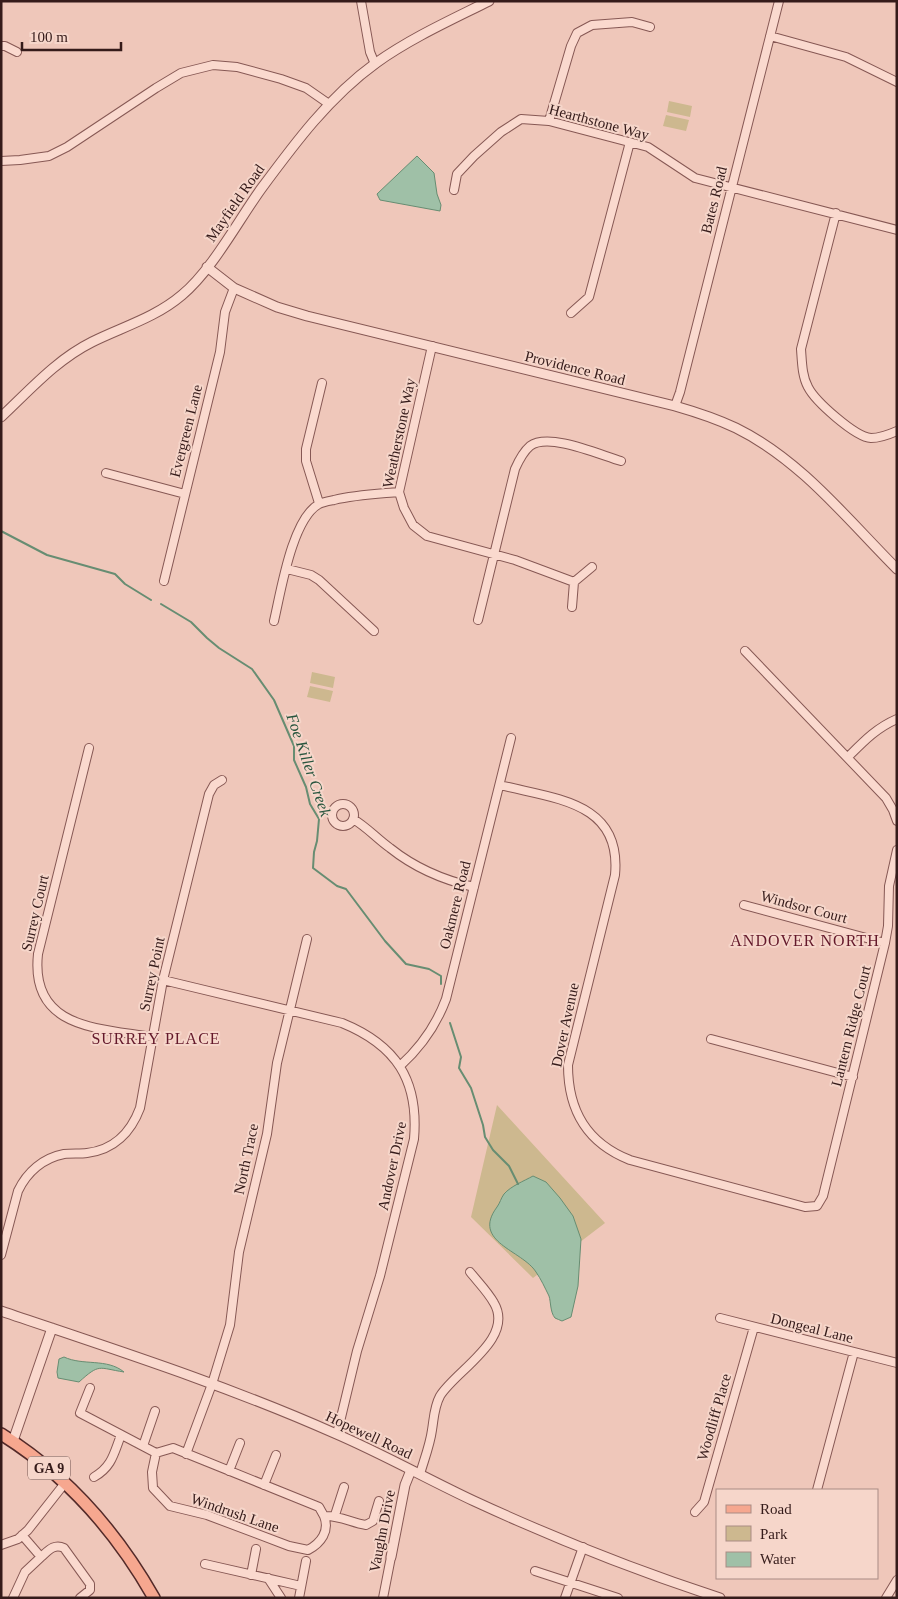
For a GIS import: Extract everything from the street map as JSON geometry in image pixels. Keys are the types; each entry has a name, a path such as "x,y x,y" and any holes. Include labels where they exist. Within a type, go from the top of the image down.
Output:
{"main road":[{"name":"GA 9","path":"1,1434 49,1468 81,1497 111,1532 136,1567 154,1598"}],"street":[{"path":"360,1 370,52 375,64"},
{"name":"Mayfield Road","path":"1,416 54,367 70,355 92,342 147,318 182,295 207,267 264,185 296,143 329,104 375,64 402,47 489,1"},
{"name":"Bates Road","path":"675,406 779,1"},
{"path":"550,121 571,46 577,32 592,26 632,22 650,27"},
{"path":"770,36 846,57 897,82"},
{"path":"1,46 16,52"},
{"path":"1,161 49,156 67,147 181,73 213,65 237,67 281,79 306,88 329,104"},
{"name":"Hearthstone Way","path":"454,190 458,174 474,156 501,132 521,119 550,121 648,147 695,178 897,230"},
{"path":"571,313 590,297 630,142"},
{"path":"836,213 801,349 803,372 809,389 833,415 856,433 869,438 884,436 897,431"},
{"name":"Providence Road","path":"207,267 234,288 277,307 306,316 675,406 736,428 764,444 790,463 869,539 897,569"},
{"name":"Evergreen Lane","path":"164,581 220,352 225,312 234,288"},
{"name":"Weatherstone Way","path":"432,346 399,492 404,508 413,525 426,536 515,560 574,582"},
{"path":"320,504 306,461 306,449 322,383"},
{"path":"478,620 515,469 524,452 531,445 550,441 621,462"},
{"path":"106,473 185,494"},
{"path":"274,621 297,534 304,518 320,504 351,496 399,492"},
{"path":"572,607 574,582 592,567"},
{"path":"287,569 311,575 319,580 374,631"},
{"path":"745,651 886,798 897,821"},
{"path":"848,757 872,734 885,724 897,719"},
{"name":"Oakmere Road","path":"400,1066 424,1041 442,1011 448,994 511,738"},
{"name":"Surrey Court","path":"89,748 38,954 38,980 50,1004 59,1014 70,1021 86,1026 152,1037"},
{"name":"Surrey Point","path":"1,1255 18,1191 22,1182 33,1169 48,1159 64,1154 89,1153 101,1150 115,1143 131,1128 140,1108 164,980 209,794 214,786 222,780"},
{"name":"Dover Avenue","path":"500,785 584,808 604,825 614,847 615,875 568,1065 571,1099 577,1115 586,1130 606,1149 630,1160 805,1207 817,1206"},
{"path":"353,819 366,826 391,849 414,865 444,878 474,887"},
{"name":"Lantern Ridge Court","path":"817,1206 823,1196 886,943 888,886 897,850"},
{"name":"Windsor Court","path":"744,905 886,943"},
{"name":"North Trace","path":"212,1384 230,1325 239,1252 267,1134 277,1063 307,939"},
{"name":"Andover Drive","path":"164,980 342,1023 360,1030 382,1045 400,1066 408,1082 414,1100 416,1120 414,1139 380,1276 357,1352 336,1434"},
{"path":"711,1039 853,1077"},
{"path":"420,1474 432,1430 435,1407 441,1395 455,1378 482,1353 495,1332 498,1322 498,1313 494,1303 470,1272"},
{"name":"Hopewell Road","path":"1,1311 277,1408 336,1434 475,1501 583,1546 720,1598"},
{"name":"Dongeal Lane","path":"720,1318 897,1364"},
{"name":"Woodliff Place","path":"695,1512 704,1502 754,1327"},
{"path":"13,1441 52,1328"},
{"path":"817,1489 854,1352"},
{"path":"186,1454 212,1384"},
{"path":"90,1388 80,1413 156,1453 172,1448 319,1507 324,1516 335,1515 366,1526 373,1520 379,1501"},
{"path":"143,1446 155,1411"},
{"path":"94,1477 102,1473 110,1465 122,1435"},
{"path":"229,1471 240,1443"},
{"name":"Windrush Lane","path":"156,1453 152,1472 153,1488 170,1506 207,1515 288,1546 308,1550 318,1544 326,1532 324,1516"},
{"path":"264,1485 276,1455"},
{"name":"Vaughn Drive","path":"383,1598 405,1485 411,1470"},
{"path":"1,1545 18,1540 65,1483"},
{"path":"335,1515 344,1488"},
{"path":"22,1535 41,1557"},
{"path":"13,1598 25,1572 54,1547 60,1546 64,1548 90,1584 90,1590 80,1598"},
{"path":"565,1598 583,1546"},
{"path":"251,1575 256,1549"},
{"path":"299,1598 306,1561"},
{"path":"205,1564 302,1586"},
{"path":"535,1572 618,1598"},
{"path":"268,1578 280,1598"},
{"path":"886,1598 897,1580"}],"green space":[{"path":"669,101 692,106 690,117 667,112"},
{"path":"666,115 689,120 686,131 663,126"},
{"path":"312,672 335,677 333,688 310,683"},
{"path":"310,686 333,691 330,702 307,697"},
{"path":"497,1105 605,1223 533,1278 471,1217"}],"water":[{"path":"417,156 434,173 437,194 441,205 440,211 380,200 377,194"},
{"path":"533,1176 546,1182 560,1198 573,1216 581,1239 578,1286 571,1317 562,1321 553,1316 549,1296 536,1272 529,1264 494,1237 490,1229 491,1219 504,1194 514,1186"},
{"path":"64,1357 71,1360 103,1363 124,1372 100,1368 91,1372 79,1382 58,1378 59,1359"}],"waterway":[{"name":"Foe Killer Creek","path":"1,531 47,555 115,574 125,584 151,600"},
{"name":"Foe Killer Creek","path":"161,604 191,622 219,648 252,669 274,700 294,746 294,760 306,787 310,804 319,819 313,868 337,886 346,889 385,941 406,964 429,969 441,976 441,984"},
{"name":"Foe Killer Creek","path":"450,1023 461,1057 459,1068 471,1088 485,1137 493,1150 509,1166 518,1184"}],"district":[{"name":"ANDOVER NORTH","path":"805,940"},
{"name":"SURREY PLACE","path":"156,1038"}]}
